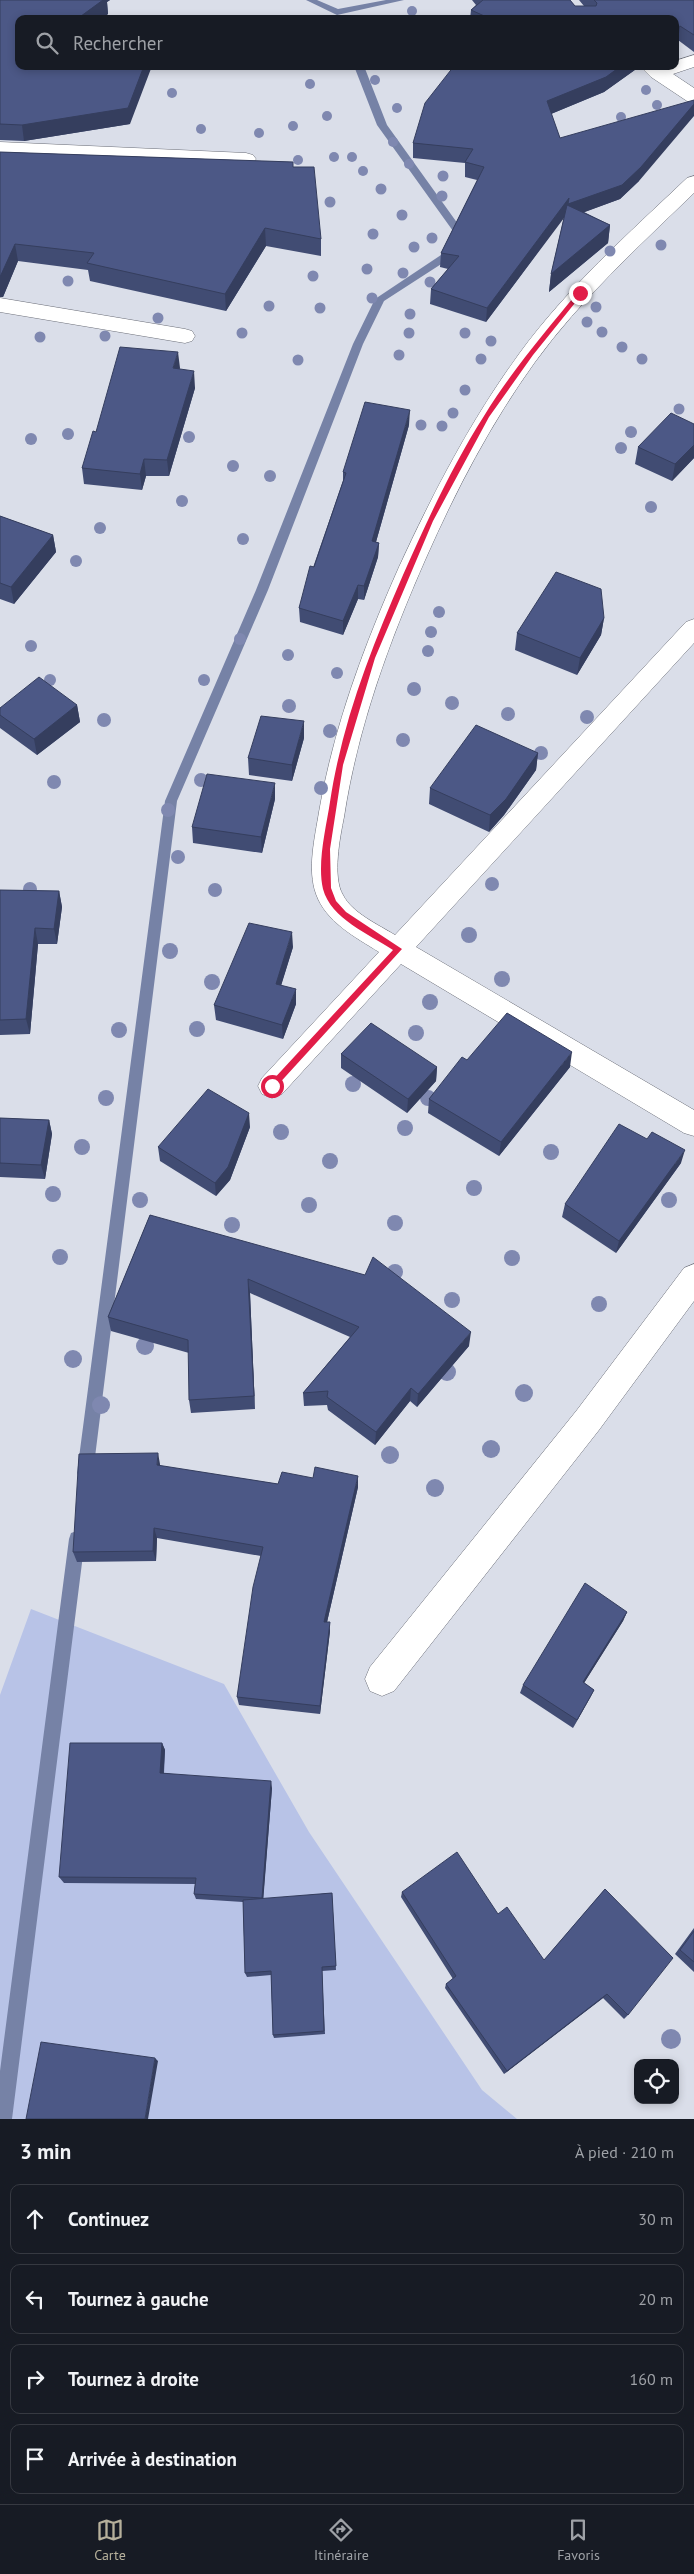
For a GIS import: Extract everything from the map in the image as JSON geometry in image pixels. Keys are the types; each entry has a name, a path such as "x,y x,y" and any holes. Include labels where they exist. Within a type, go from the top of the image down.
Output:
{"street":[{"path":"679,64 694,61"},
{"path":"653,70 694,96"},
{"path":"0,148 246,159"},
{"path":"694,182 580,293 531,354 486,417 430,521 371,658 339,765 326,849 327,888 333,903 344,914 398,949 694,1124"},
{"path":"0,305 185,336"},
{"path":"272,1086 694,628"},
{"path":"382,1679 588,1420 694,1277"}],"shaded area":[{"path":"31,1609 224,1684 309,1832 482,2090 517,2119 0,2119 0,1695"}],"building":[{"path":"0,0 103,0 82,15 15,15 15,70 142,70 128,108 22,125 0,124"},
{"path":"483,0 570,0 575,6 596,6 597,3 594,0 694,0 694,35 679,27 679,15 482,15 471,10"},
{"path":"451,70 616,70 606,77 547,101 560,138 694,100 694,104 641,167 622,185 568,204 569,198 487,308 431,289 459,256 441,253 484,167 465,162 473,149 413,143 425,103"},
{"path":"0,152 293,162 293,167 314,167 321,239 265,228 225,294 87,263 94,253 15,244 0,277"},
{"path":"567,205 610,225 551,274"},
{"path":"120,347 178,352 173,368 194,371 167,460 144,459 140,474 82,468 93,431 96,432"},
{"path":"365,402 410,410 372,541 379,543 364,586 358,585 343,621 299,608 310,566 314,567 346,473 343,472"},
{"path":"671,413 694,424 694,445 675,464 638,447"},
{"path":"0,516 53,535 11,587 0,583"},
{"path":"556,572 601,589 604,618 580,658 517,633"},
{"path":"39,677 77,705 34,739 0,715 0,708"},
{"path":"261,716 304,721 292,765 248,758"},
{"path":"476,725 538,753 506,799 490,815 430,788"},
{"path":"207,774 275,783 261,837 192,827"},
{"path":"0,890 59,891 54,929 35,928 26,1019 0,1020"},
{"path":"249,923 292,932 276,984 296,989 282,1025 214,1005"},
{"path":"507,1013 572,1052 501,1142 429,1099 462,1057 467,1060"},
{"path":"371,1023 437,1067 408,1099 341,1054"},
{"path":"208,1089 249,1113 228,1167 215,1183 158,1147"},
{"path":"0,1118 49,1120 41,1165 0,1163"},
{"path":"619,1124 647,1139 652,1132 685,1150 619,1241 565,1204"},
{"path":"150,1215 365,1275 373,1257 471,1332 418,1394 411,1388 376,1432 327,1397 328,1391 303,1393 359,1327 248,1279 254,1396 189,1400 188,1340 108,1317"},
{"path":"158,1453 157,1465 278,1484 282,1472 313,1478 315,1467 358,1476 324,1622 330,1622 320,1706 237,1697 253,1587 263,1547 154,1528 153,1551 73,1552 79,1454"},
{"path":"585,1583 627,1612 583,1682 594,1690 577,1720 523,1685"},
{"path":"70,1743 162,1743 160,1773 271,1781 262,1898 194,1894 196,1878 59,1877"},
{"path":"457,1852 498,1914 507,1907 544,1960 605,1889 673,1958 628,2015 607,1994 507,2071 446,1984 456,1976 402,1892"},
{"path":"332,1893 336,1966 322,1967 324,2031 273,2035 271,1971 245,1973 243,1900"},
{"path":"694,1931 694,1962 680,1950"},
{"path":"41,2042 155,2058 145,2119 26,2119"}],"waterway":[{"path":"310,0 337,12 400,0"},
{"path":"85,1473 171,801 262,590 358,344 380,299 445,257 458,231 382,125 361,70"},
{"path":"3,2119 77,1539"}],"route":[{"path":"272,1086 398,949 344,914 333,903 327,888 326,849 339,765 371,658 430,521 486,417 531,354 580,293"}]}
